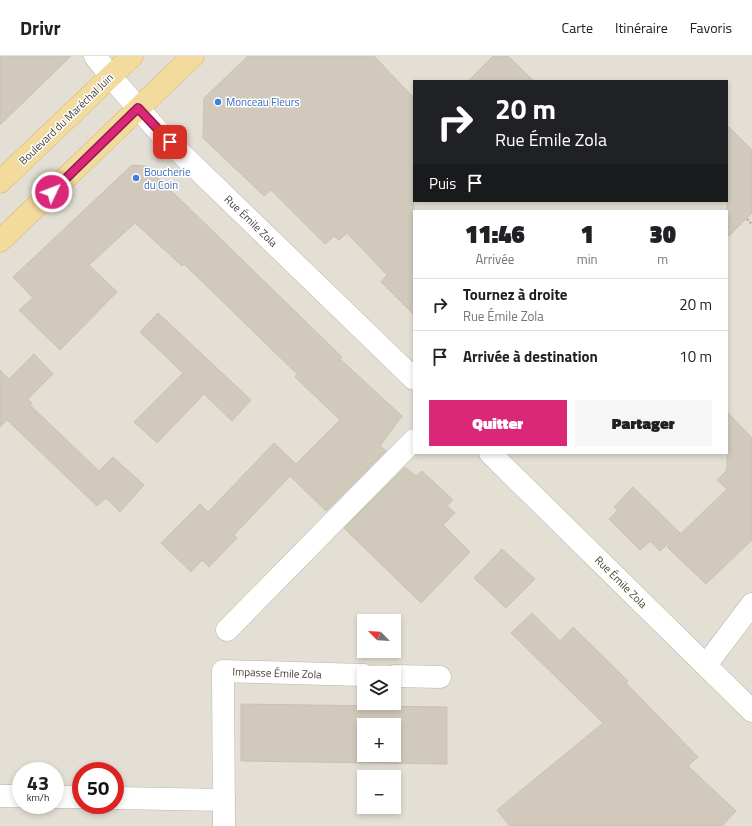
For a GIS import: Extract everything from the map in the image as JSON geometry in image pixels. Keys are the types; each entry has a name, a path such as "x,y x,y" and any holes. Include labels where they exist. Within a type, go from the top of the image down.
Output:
{"main road":[{"name":"Boulevard du Maréchal Juin","path":"0,182 132,56"},
{"path":"0,241 94,153 138,108 193,56"}],"street":[{"name":"Rue Émile Zola","path":"95,56 138,108 178,150 413,378"},
{"path":"227,630 413,441"},
{"name":"Rue Émile Zola","path":"491,454 752,711"},
{"path":"706,666 752,604"},
{"name":"Impasse Émile Zola","path":"224,826 223,671 357,675"},
{"path":"401,676 440,678"},
{"path":"0,796 12,796"},
{"path":"124,798 224,800"}],"path":[{"path":"746,219 752,224"}],"shaded area":[{"path":"0,56 752,56 752,826 0,826"}],"building":[{"path":"0,56 71,56 0,125"},
{"path":"248,56 374,56 413,97 413,314 381,282 387,275 347,233 339,240 334,236 325,244 271,190 264,196 203,138 204,98"},
{"path":"493,56 508,56 533,80 469,80"},
{"path":"728,126 752,150 752,213 728,237"},
{"path":"132,165 146,166 342,357 340,359 402,416 380,446 386,451 326,511 290,476 234,535 237,538 209,567 202,560 191,572 161,543 200,504 208,512 274,443 296,464 340,420 295,377 297,374 184,264 182,266 135,223 89,265 117,292 60,350 19,310 33,298 13,277"},
{"path":"158,313 251,400 232,421 204,394 157,443 134,422 183,373 140,332"},
{"path":"34,354 53,374 28,399 32,403 30,405 99,471 113,457 144,485 120,512 106,498 97,506 7,420 0,427 0,370 9,379"},
{"path":"728,413 752,438 752,540 706,584 667,547 727,489 717,480 727,470"},
{"path":"405,467 416,476 422,471 453,500 447,506 455,513 443,525 470,552 421,603 344,528"},
{"path":"633,487 680,533 660,551 650,541 640,550 609,519 618,510 614,507"},
{"path":"502,549 535,579 506,608 474,578"},
{"path":"532,613 560,641 573,627 628,681 626,683 698,757 688,766 736,811 722,826 510,826 497,810 603,723 511,633"},
{"path":"241,704 357,706 357,710 401,710 401,706 447,707 447,764 241,761"}],"place":[{"name":"Monceau Fleurs","path":"218,102"},
{"name":"Boucherie du Coin","path":"136,178"}],"route":[{"path":"52,192 94,153 138,108 170,142"}]}
